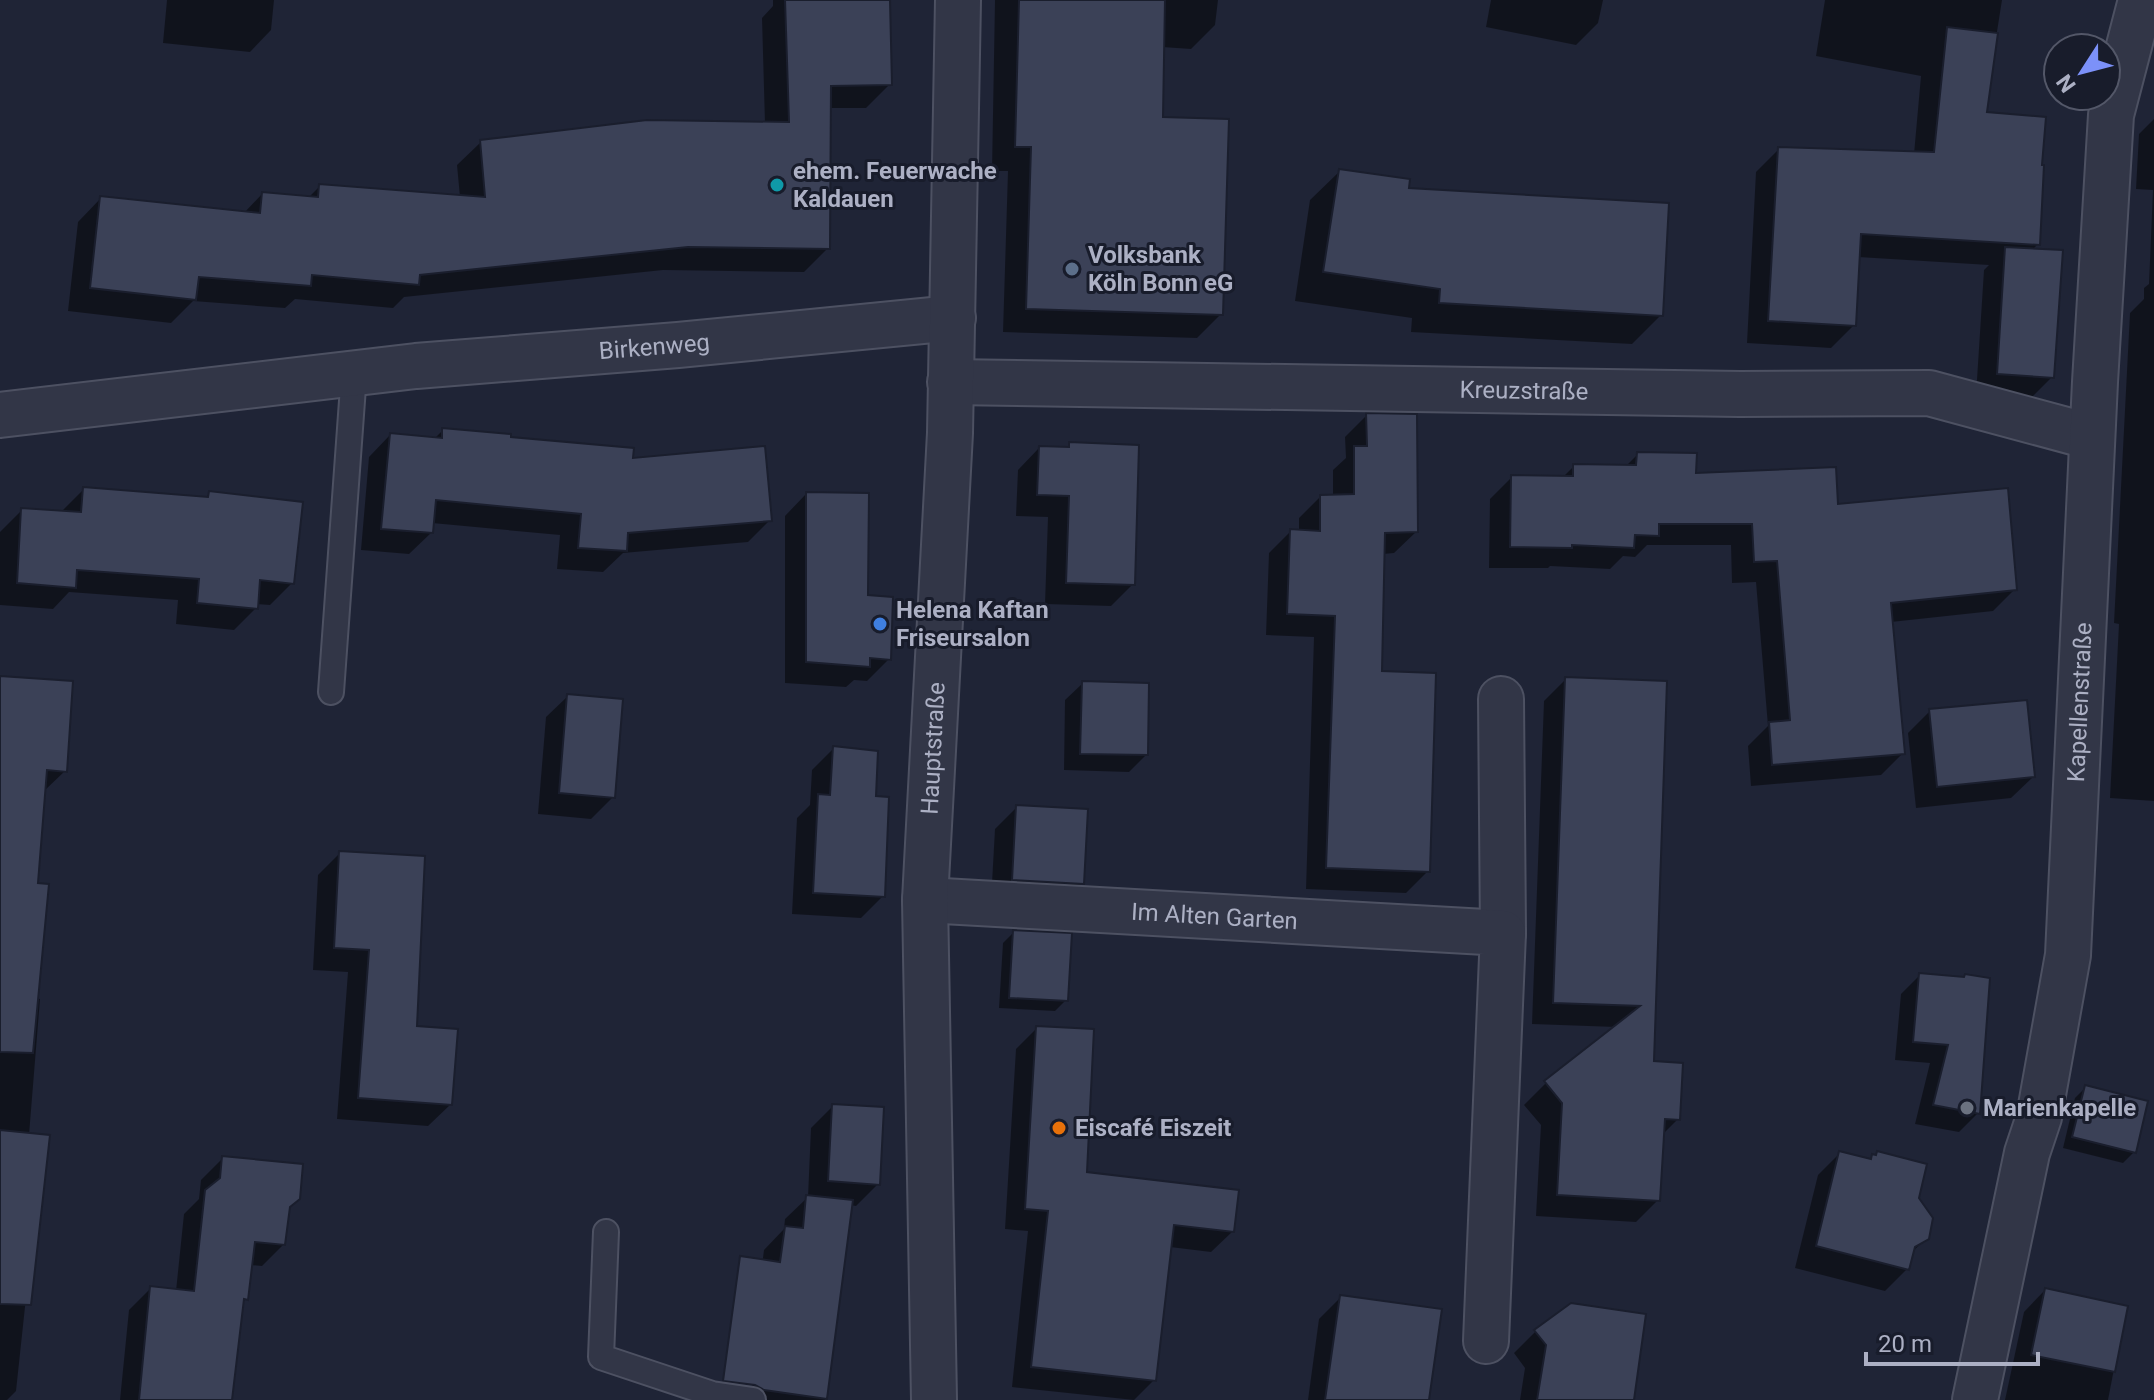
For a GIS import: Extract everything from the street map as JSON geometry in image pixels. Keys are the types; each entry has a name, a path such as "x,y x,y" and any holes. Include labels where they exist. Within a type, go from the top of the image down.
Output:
{"street":[{"name":"Hauptstraße","path":"934,1400 925,900 949,466 958,0"},
{"name":"Kapellenstraße","path":"1975,1400 2027,1153 2039,1117 2068,955 2092,437 2111,115 2141,0"},
{"name":"Birkenweg","path":"0,415 416,366 678,345 953,318"},
{"name":"Kreuzstraße","path":"950,382 1740,394 1929,393 2092,437"},
{"path":"1486,1341 1503,933 1501,699"},
{"name":"Im Alten Garten","path":"925,900 1503,933"}],"lane":[{"path":"331,692 354,373"},
{"path":"606,1232 601,1357 712,1394 753,1400"}],"building":[{"path":"785,0 890,0 892,85 831,86 830,249 688,247 420,275 419,285 312,275 311,286 199,277 196,300 90,288 100,196 260,213 262,192 318,197 319,184 485,197 480,140 647,120 789,122"},
{"path":"1019,0 1165,0 1163,117 1229,119 1223,315 1026,309 1031,147 1015,147"},
{"path":"1947,27 1998,33 1987,112 2046,117 2040,245 1861,234 1856,326 1768,321 1778,147 1934,152"},
{"path":"1339,169 1410,179 1409,188 1669,203 1663,316 1439,303 1440,289 1323,272"},
{"path":"2005,247 2063,250 2054,378 1997,374"},
{"path":"1366,413 1417,414 1418,532 1385,533 1382,671 1436,673 1430,872 1326,868 1335,616 1287,614 1290,529 1320,531 1320,495 1354,494 1354,446 1367,446"},
{"path":"442,428 634,448 633,458 765,446 772,521 628,533 627,551 578,548 581,514 436,500 433,533 381,529 390,433 442,438"},
{"path":"1069,442 1139,445 1135,585 1066,583 1069,496 1037,495 1039,446 1069,447"},
{"path":"1637,452 1697,453 1696,473 1836,467 1838,504 2008,488 2017,590 1891,603 1905,754 1772,765 1769,722 1790,720 1777,561 1754,562 1752,524 1659,524 1659,536 1635,535 1634,548 1572,545 1572,548 1510,547 1511,475 1573,476 1573,464 1636,465"},
{"path":"83,487 208,497 209,491 303,502 294,584 260,580 258,609 197,603 199,579 77,570 76,588 17,583 21,508 81,512"},
{"path":"806,492 869,493 868,595 893,597 891,660 870,658 870,667 806,662"},
{"path":"0,676 73,681 67,772 47,770 38,883 49,884 33,1053 0,1052"},
{"path":"1565,677 1667,681 1654,1061 1683,1063 1680,1120 1665,1119 1660,1201 1557,1195 1562,1103 1544,1081 1640,1006 1553,1003"},
{"path":"1082,681 1149,683 1148,755 1080,754"},
{"path":"567,694 623,699 615,798 559,793"},
{"path":"2027,700 2035,777 1937,787 1929,709"},
{"path":"833,746 878,751 876,796 889,797 885,897 813,893 818,794 830,795"},
{"path":"1016,805 1088,809 1084,884 1012,880"},
{"path":"339,851 425,856 417,1026 458,1029 452,1105 358,1098 369,950 334,948"},
{"path":"1013,930 1072,933 1068,1001 1009,998"},
{"path":"1919,973 1990,978 1980,1114 1933,1105 1948,1045 1913,1042"},
{"path":"1036,1026 1094,1029 1087,1172 1239,1190 1234,1232 1174,1225 1156,1381 1031,1367 1048,1211 1025,1209"},
{"path":"2085,1085 2148,1101 2136,1153 2072,1137"},
{"path":"832,1104 884,1107 880,1185 828,1181"},
{"path":"0,1130 50,1135 31,1305 0,1304"},
{"path":"1839,1151 1871,1159 1877,1151 1927,1164 1919,1198 1933,1218 1929,1239 1915,1247 1909,1270 1816,1246"},
{"path":"222,1156 303,1164 300,1199 290,1207 285,1245 255,1242 248,1300 244,1299 232,1400 139,1400 150,1286 194,1291 205,1190 220,1178"},
{"path":"806,1195 853,1200 827,1399 723,1381 740,1256 780,1262 785,1226 803,1228"},
{"path":"2045,1288 2128,1306 2115,1372 2031,1355"},
{"path":"1340,1295 1442,1309 1429,1400 1325,1400"},
{"path":"1571,1303 1646,1314 1634,1400 1537,1400 1546,1345 1534,1330"}],"place":[{"name":"ehem. Feuerwache Kaldauen","path":"777,185"},
{"name":"Volksbank Köln Bonn eG","path":"1072,269"},
{"name":"Helena Kaftan Friseursalon","path":"880,624"},
{"name":"Marienkapelle","path":"1967,1108"},
{"name":"Eiscafé Eiszeit","path":"1059,1128"}]}
